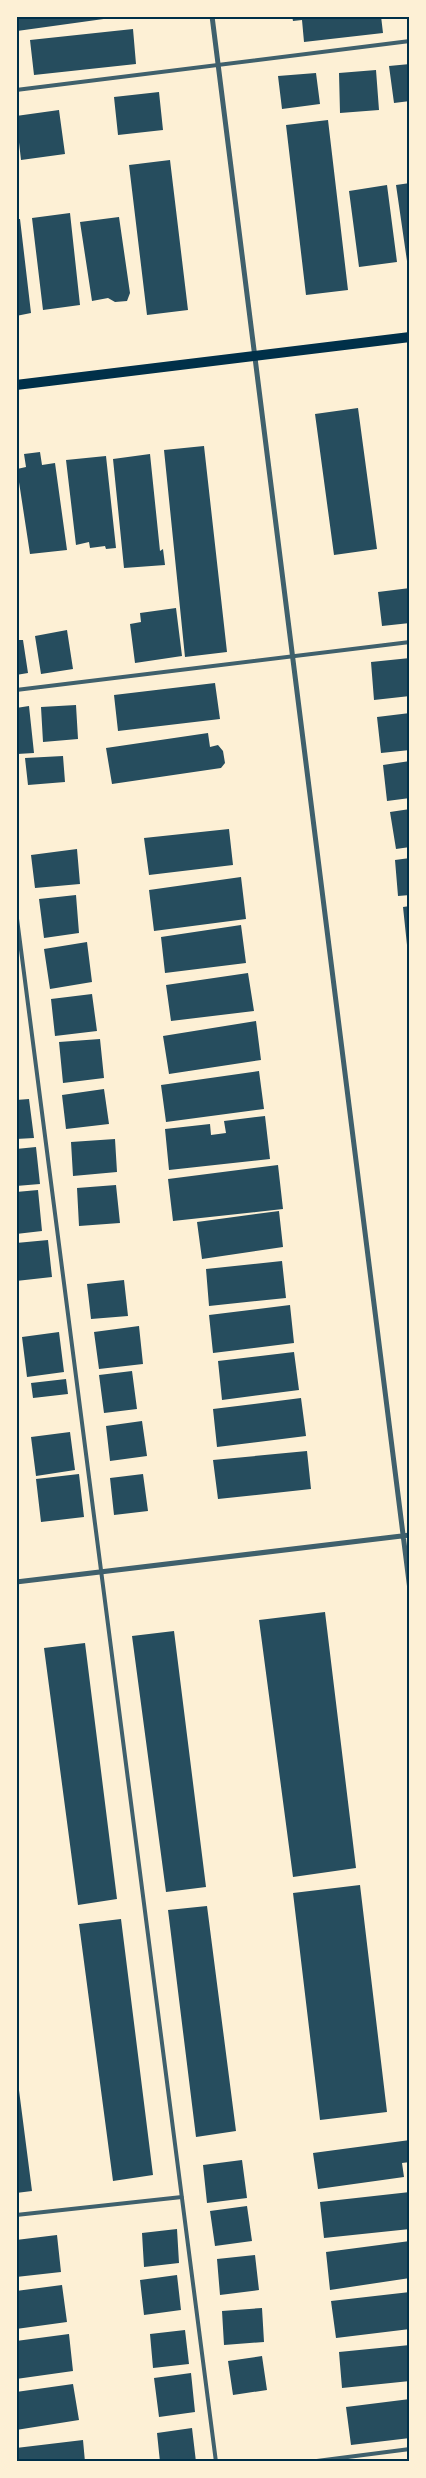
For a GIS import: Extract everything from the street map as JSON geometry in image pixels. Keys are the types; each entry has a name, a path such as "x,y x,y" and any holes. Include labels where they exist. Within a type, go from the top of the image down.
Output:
{"main road":[{"path":"16,386 410,337"}],"street":[{"path":"212,16 410,1590"},
{"path":"16,1582 410,1535"}],"lane":[{"path":"16,90 410,42"},
{"path":"16,690 410,642"},
{"path":"16,911 216,2462"},
{"path":"16,2215 182,2197"},
{"path":"309,2462 410,2450"}],"building":[{"path":"16,16 118,16 118,17 17,31"},
{"path":"292,16 381,16 383,33 304,42 302,20 293,21"},
{"path":"133,29 136,64 34,75 30,40"},
{"path":"410,64 410,101 394,103 389,66"},
{"path":"376,70 379,110 340,113 339,73"},
{"path":"316,73 320,104 282,109 278,76"},
{"path":"159,92 163,130 118,135 114,97"},
{"path":"59,110 65,154 21,160 16,116"},
{"path":"328,120 348,290 306,295 286,125"},
{"path":"170,160 188,310 147,315 129,165"},
{"path":"410,183 410,260 407,261 396,185"},
{"path":"387,185 397,262 359,267 349,191"},
{"path":"70,213 80,305 43,310 32,218"},
{"path":"119,217 130,293 127,301 115,302 108,298 92,301 80,222"},
{"path":"16,219 20,219 31,313 16,316"},
{"path":"358,408 377,549 334,555 315,414"},
{"path":"204,446 227,652 185,657 164,450"},
{"path":"40,452 42,465 55,463 67,550 30,554 17,469 26,467 24,454"},
{"path":"150,454 160,551 163,549 165,565 124,568 113,459"},
{"path":"106,456 116,548 106,549 105,546 90,548 89,542 76,545 66,460"},
{"path":"410,588 410,623 382,626 378,592"},
{"path":"176,608 182,656 135,663 130,624 141,622 140,613"},
{"path":"67,630 73,669 41,674 35,636"},
{"path":"16,640 23,640 28,673 16,675"},
{"path":"410,658 410,696 374,700 371,662"},
{"path":"215,683 220,719 118,731 114,695"},
{"path":"76,705 78,739 43,742 41,707"},
{"path":"29,706 34,753 17,754 16,708"},
{"path":"410,713 410,750 381,753 377,717"},
{"path":"208,733 210,747 218,745 223,751 225,763 221,768 112,784 106,748"},
{"path":"63,756 65,782 28,785 25,758"},
{"path":"410,761 410,798 387,801 383,765"},
{"path":"410,809 410,847 396,849 390,812"},
{"path":"229,829 233,865 149,875 144,838"},
{"path":"77,849 80,884 35,888 31,855"},
{"path":"410,858 410,895 398,896 395,860"},
{"path":"241,877 246,919 154,931 149,890"},
{"path":"76,895 79,933 44,938 39,899"},
{"path":"410,906 410,945 407,945 403,907"},
{"path":"241,925 246,963 165,973 161,937"},
{"path":"87,942 92,982 50,989 44,949"},
{"path":"248,973 254,1011 171,1021 166,985"},
{"path":"92,994 97,1031 55,1036 51,999"},
{"path":"256,1021 261,1060 169,1074 163,1036"},
{"path":"100,1039 104,1078 63,1083 59,1042"},
{"path":"259,1071 264,1109 166,1122 161,1085"},
{"path":"104,1089 109,1124 66,1129 62,1095"},
{"path":"29,1099 34,1138 16,1139 16,1100"},
{"path":"265,1116 270,1159 169,1170 165,1129 210,1124 211,1135 226,1133 224,1121"},
{"path":"115,1139 117,1172 73,1176 71,1142"},
{"path":"36,1147 40,1184 16,1186 16,1149"},
{"path":"278,1165 283,1209 173,1221 168,1179"},
{"path":"116,1185 120,1223 79,1226 77,1188"},
{"path":"38,1190 42,1231 16,1234 16,1192"},
{"path":"279,1211 283,1247 202,1259 197,1222"},
{"path":"48,1240 52,1277 16,1281 16,1243"},
{"path":"282,1261 286,1298 209,1306 206,1269"},
{"path":"124,1280 128,1316 91,1319 87,1284"},
{"path":"290,1305 294,1343 213,1353 209,1315"},
{"path":"139,1326 143,1364 99,1369 94,1332"},
{"path":"59,1332 64,1372 27,1377 22,1337"},
{"path":"294,1352 299,1390 222,1400 218,1361"},
{"path":"132,1371 137,1409 104,1413 99,1375"},
{"path":"66,1379 68,1394 33,1398 31,1383"},
{"path":"301,1398 306,1436 217,1447 213,1409"},
{"path":"142,1421 147,1456 110,1461 106,1426"},
{"path":"70,1432 75,1470 36,1476 31,1437"},
{"path":"307,1451 311,1489 218,1499 213,1460"},
{"path":"79,1474 84,1517 41,1522 36,1479"},
{"path":"143,1474 148,1511 114,1515 110,1478"},
{"path":"325,1612 356,1868 293,1877 259,1620"},
{"path":"174,1631 206,1887 166,1892 132,1636"},
{"path":"85,1643 117,1899 78,1905 44,1648"},
{"path":"360,1885 387,2112 320,2120 293,1893"},
{"path":"207,1906 236,2131 196,2137 168,1910"},
{"path":"121,1919 153,2175 113,2181 79,1924"},
{"path":"16,2067 32,2191 16,2193"},
{"path":"410,2140 410,2162 402,2163 404,2177 318,2189 313,2153"},
{"path":"242,2160 247,2198 207,2203 203,2165"},
{"path":"410,2192 410,2229 324,2238 320,2202"},
{"path":"247,2206 252,2241 215,2246 210,2211"},
{"path":"177,2229 179,2263 144,2267 142,2233"},
{"path":"57,2235 61,2272 16,2277 16,2240"},
{"path":"410,2241 410,2278 330,2290 326,2252"},
{"path":"255,2255 259,2290 220,2295 217,2259"},
{"path":"177,2275 181,2310 144,2315 140,2280"},
{"path":"62,2285 67,2322 16,2329 16,2291"},
{"path":"410,2292 410,2329 336,2338 331,2301"},
{"path":"262,2308 264,2342 224,2345 222,2311"},
{"path":"185,2330 189,2364 153,2368 150,2334"},
{"path":"69,2334 73,2371 16,2379 16,2341"},
{"path":"410,2345 410,2381 342,2388 339,2352"},
{"path":"262,2356 267,2390 233,2395 228,2361"},
{"path":"191,2373 195,2412 159,2417 154,2378"},
{"path":"73,2384 79,2420 16,2430 16,2392"},
{"path":"410,2399 410,2438 351,2445 346,2407"},
{"path":"192,2428 196,2462 160,2462 157,2433"},
{"path":"83,2440 85,2462 16,2462 16,2448"}]}
